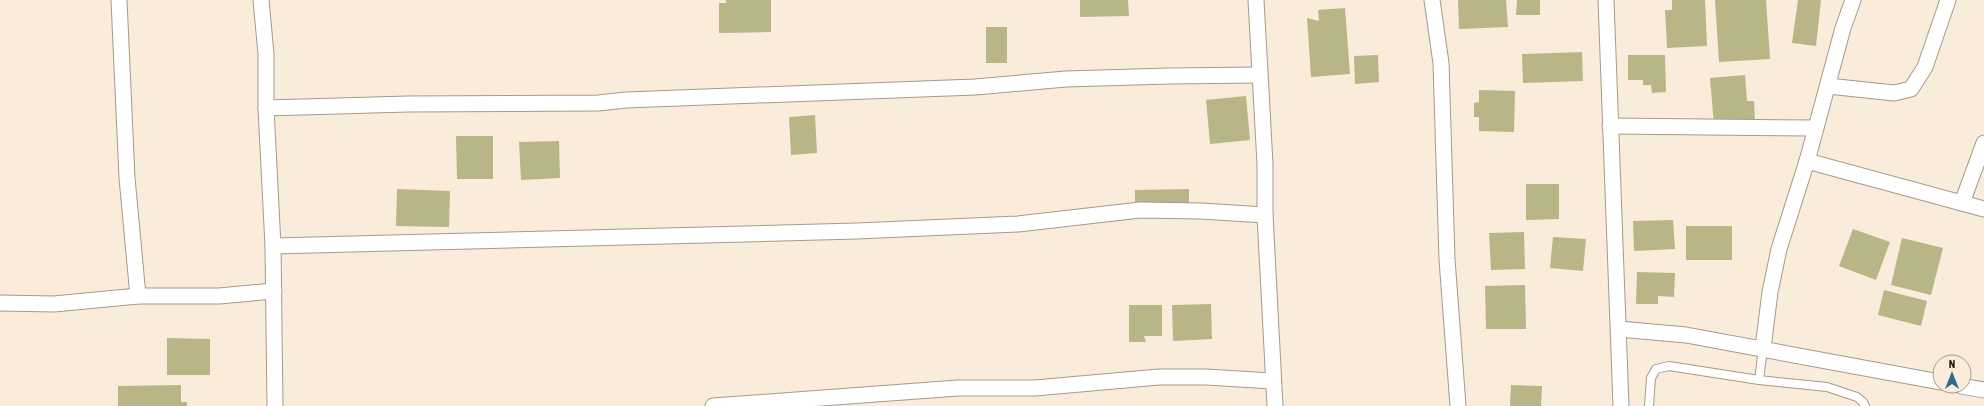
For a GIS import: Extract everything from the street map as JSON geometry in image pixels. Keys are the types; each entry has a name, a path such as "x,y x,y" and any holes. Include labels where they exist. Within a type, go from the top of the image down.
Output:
{"street":[{"path":"119,0 127,178 138,296"},
{"path":"261,0 266,54 266,108 273,246 275,406"},
{"path":"1256,0 1265,164 1265,216 1271,304 1275,406"},
{"path":"1432,0 1441,63 1447,259 1458,406"},
{"path":"1606,0 1621,406"},
{"path":"1763,348 1770,292 1779,249 1808,161 1843,28 1853,0"},
{"path":"1828,86 1894,93 1911,88 1924,68 1948,0"},
{"path":"266,108 408,104 598,104 626,100 967,87 1066,79 1260,75"},
{"path":"1610,126 1816,128"},
{"path":"1962,203 1984,143"},
{"path":"1808,161 1984,209"},
{"path":"273,246 865,230 1018,224 1140,210 1201,211 1265,216"},
{"path":"0,303 54,304 138,296 219,296 274,291"},
{"path":"1619,328 1686,335 1763,348 1932,380"},
{"path":"713,406 958,388 1036,388 1159,377 1213,377 1273,381"},
{"path":"1972,388 1984,390"}],"lane":[{"path":"1760,380 1763,348"},
{"path":"1649,406 1651,378 1656,368 1668,366 1760,380 1827,387 1857,397 1865,406"}],"building":[{"path":"726,0 771,0 771,32 719,33 719,3 726,3"},
{"path":"1080,0 1128,0 1129,16 1080,17"},
{"path":"1458,0 1506,0 1508,27 1459,29"},
{"path":"1517,0 1540,0 1540,15 1516,15"},
{"path":"1672,0 1705,0 1707,46 1667,48 1665,10 1672,10"},
{"path":"1715,0 1766,0 1770,59 1719,62"},
{"path":"1798,0 1821,0 1816,46 1792,43"},
{"path":"1345,8 1350,74 1311,77 1307,18 1319,21 1318,10"},
{"path":"986,27 1007,27 1007,63 986,63"},
{"path":"1582,52 1583,81 1523,83 1522,54"},
{"path":"1378,55 1379,82 1355,84 1354,56"},
{"path":"1628,55 1665,55 1666,92 1652,93 1651,85 1643,85 1643,80 1628,80"},
{"path":"1745,75 1747,101 1754,101 1755,122 1714,125 1710,78"},
{"path":"1479,90 1515,91 1514,132 1479,131 1479,117 1474,117 1474,103 1479,102"},
{"path":"1246,96 1250,140 1210,144 1206,100"},
{"path":"815,115 817,153 791,155 789,117"},
{"path":"456,136 493,136 493,179 457,179"},
{"path":"559,141 560,178 521,180 519,142"},
{"path":"1526,184 1559,184 1559,219 1526,220"},
{"path":"397,189 450,191 449,227 396,226"},
{"path":"1189,189 1189,203 1135,204 1135,190"},
{"path":"1673,220 1675,249 1634,251 1633,221"},
{"path":"1686,226 1732,226 1732,260 1686,260"},
{"path":"1853,229 1890,242 1876,280 1839,266"},
{"path":"1524,232 1525,269 1491,270 1489,233"},
{"path":"1553,237 1586,239 1583,271 1550,268"},
{"path":"1902,238 1943,248 1931,295 1891,285"},
{"path":"1637,272 1675,273 1674,297 1658,296 1658,304 1636,304"},
{"path":"1525,285 1526,329 1486,329 1485,286"},
{"path":"1884,290 1927,301 1921,326 1878,315"},
{"path":"1211,304 1212,339 1173,341 1172,305"},
{"path":"1129,305 1162,305 1162,336 1144,336 1146,342 1129,342"},
{"path":"167,338 210,339 210,375 167,375"},
{"path":"181,385 181,402 187,402 187,406 118,406 118,386"},
{"path":"1511,385 1542,386 1541,406 1510,406"}]}
